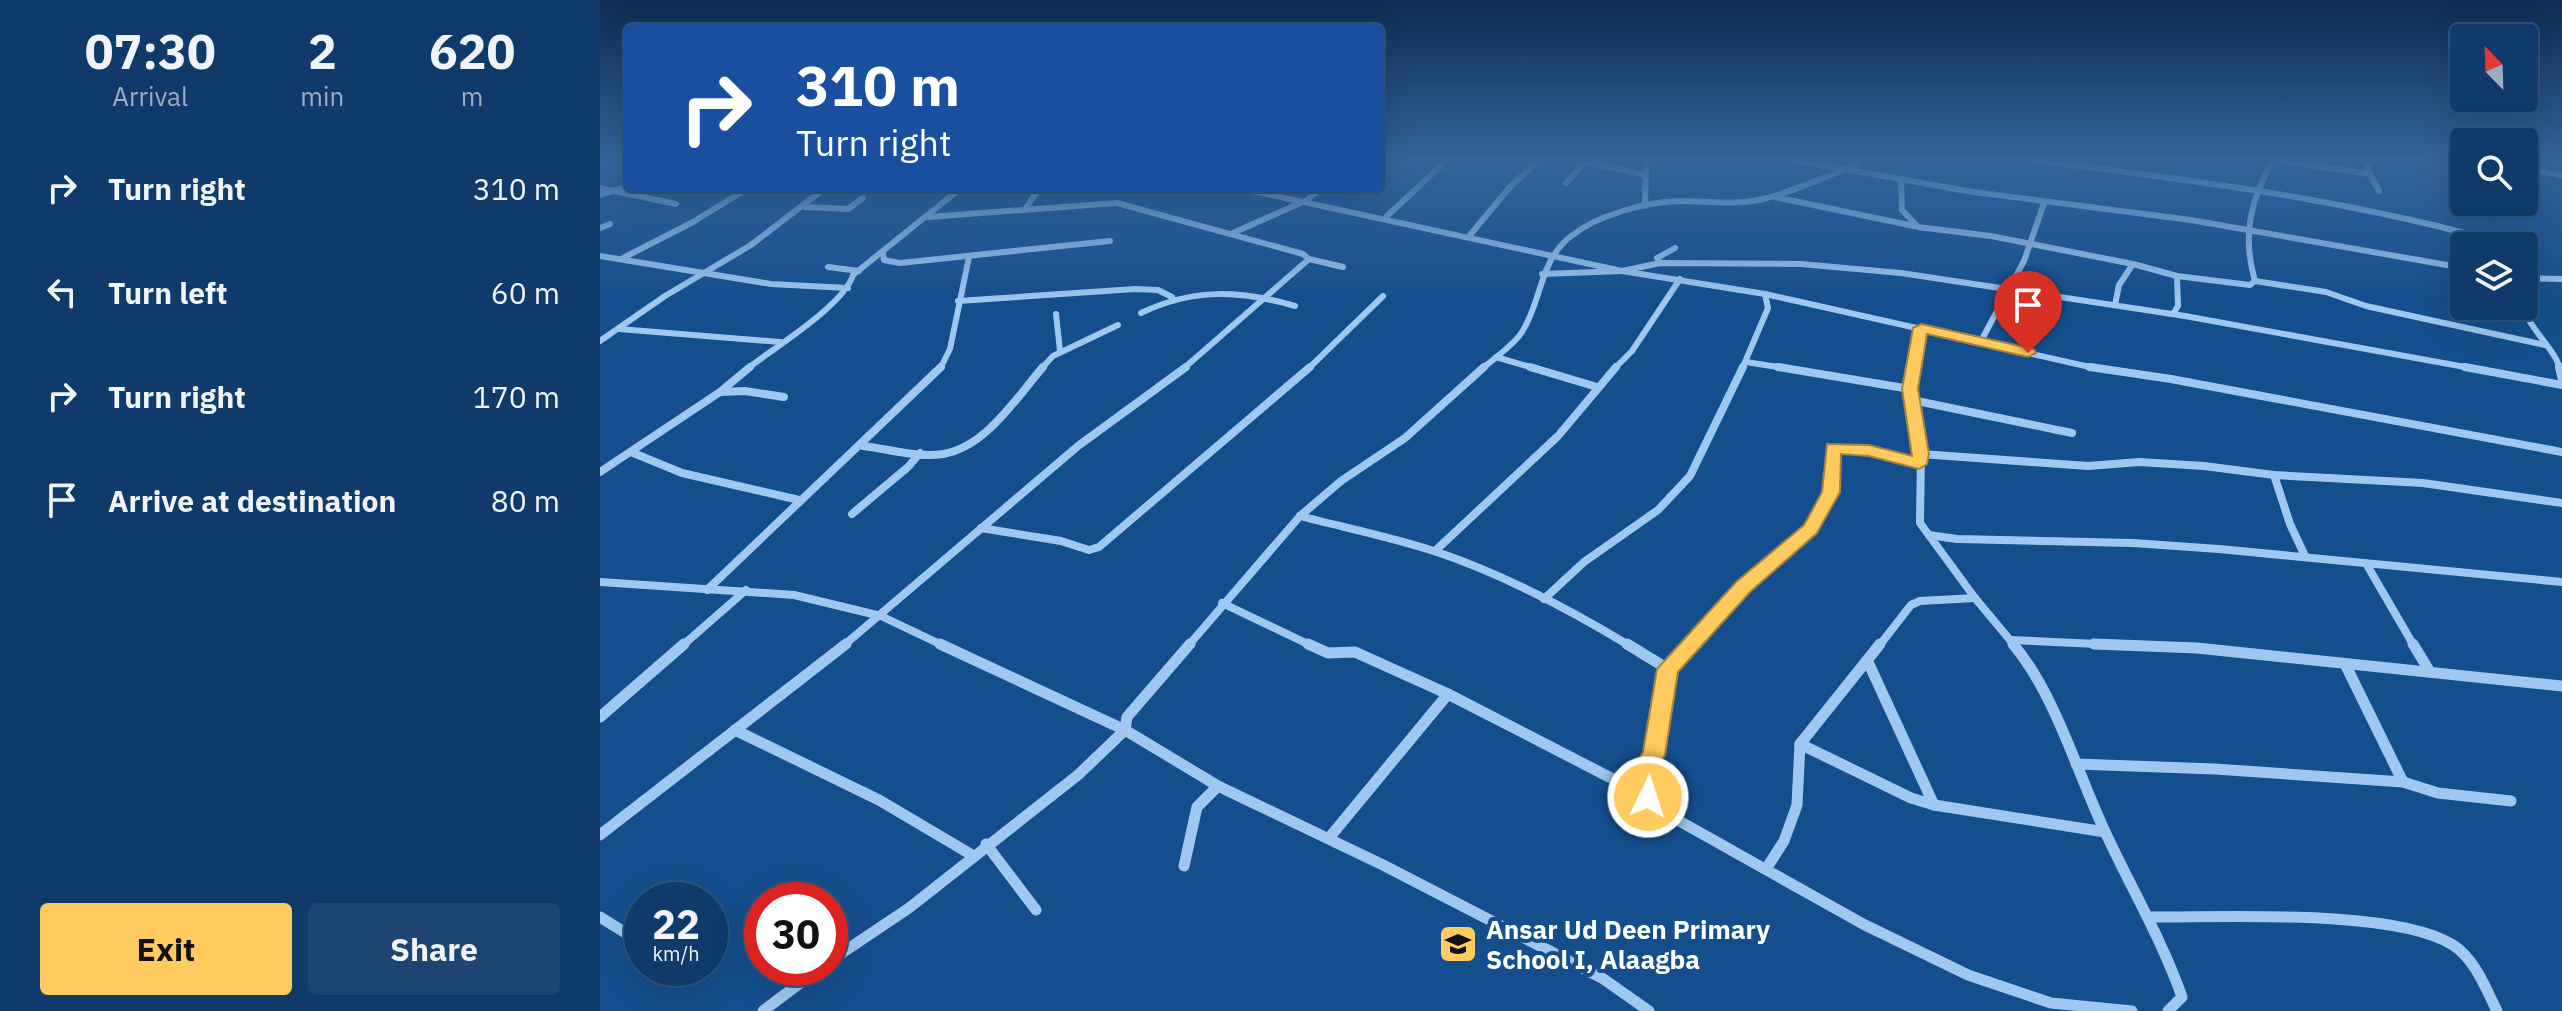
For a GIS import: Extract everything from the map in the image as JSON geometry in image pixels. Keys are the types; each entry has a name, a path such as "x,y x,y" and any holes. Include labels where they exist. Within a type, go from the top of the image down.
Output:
{"street":[{"path":"622,258 717,207"},
{"path":"600,341 805,207"},
{"path":"809,207 850,207"},
{"path":"600,472 720,392 780,342 820,315 849,288 853,275 939,207"},
{"path":"928,217 1041,207"},
{"path":"1133,207 1343,267"},
{"path":"1232,233 1285,207"},
{"path":"1343,207 1622,271 1660,263 1801,264 1901,273 2173,314 2562,383 2558,361 2527,320"},
{"path":"1387,216 1399,207"},
{"path":"1470,235 1493,207"},
{"path":"848,949 909,908 972,855 1078,775 1125,730 1127,717 1300,516 1341,481 1405,438 1521,334 1537,301 1542,274 1553,254 1568,238 1592,223 1641,207"},
{"path":"1826,207 1918,227 2031,244 2133,264 2177,276 2250,285 2255,281 2346,296 2366,306 2545,345"},
{"path":"1904,207 1905,215 1918,227"},
{"path":"1981,341 2031,244 2043,207"},
{"path":"2080,207 2191,220 2450,266"},
{"path":"2252,207 2247,230 2249,265 2255,281"},
{"path":"2350,207 2468,232"},
{"path":"1882,219 1905,215"},
{"path":"600,228 610,224"},
{"path":"869,263 969,257 1110,241"},
{"path":"1660,263 1656,261 1657,258 1675,248"},
{"path":"883,254 884,260 889,262"},
{"path":"600,256 771,284 849,288"},
{"path":"707,590 939,371 950,349 969,257"},
{"path":"600,835 881,616 1078,446 1186,367 1309,259"},
{"path":"1643,273 1660,263"},
{"path":"2115,305 2119,285 2133,264"},
{"path":"828,267 859,271"},
{"path":"1542,274 1622,271 1680,279 1765,294 2120,374 2171,379 2562,452"},
{"path":"2173,314 2178,306 2177,276"},
{"path":"2538,278 2562,279"},
{"path":"1435,551 1558,436 1597,387 1632,351 1680,279"},
{"path":"958,301 1135,289 1158,290 1172,297"},
{"path":"1141,313 1172,297 1219,292 1266,297 1295,306"},
{"path":"1544,599 1584,562 1658,510 1690,476 1746,362 1768,308 1765,294"},
{"path":"981,528 1061,541 1089,550 1099,547 1301,376 1383,296"},
{"path":"1056,314 1060,351"},
{"path":"863,446 940,455 974,443 1060,351 1118,325"},
{"path":"1921,328 1911,394 1920,459 1920,523 2038,678 2105,832 2149,917 2182,997 2168,1011"},
{"path":"618,329 780,342"},
{"path":"1496,357 1597,387"},
{"path":"1746,362 1911,394 2072,433"},
{"path":"720,392 745,391 784,397"},
{"path":"1648,797 1646,767 1654,755 1668,669 1743,587 1810,529 1831,492 1833,448 1920,459 2088,466 2139,462 2191,465 2274,475 2423,483 2562,503"},
{"path":"631,452 682,473 799,500"},
{"path":"852,514 908,467 920,453"},
{"path":"2274,475 2290,524 2305,556"},
{"path":"1300,516 1435,551 1484,570 1617,637 1668,669"},
{"path":"1929,535 1957,539 2133,543 2305,556 2367,565 2562,582"},
{"path":"2367,565 2430,672"},
{"path":"600,582 746,590 809,597 881,616 1125,730 1218,786 1329,838 1602,978 1649,1011"},
{"path":"600,717 746,590"},
{"path":"1766,869 1784,841 1797,805 1800,744 1911,605 1920,601 1975,598"},
{"path":"1222,603 1328,653 1355,652 1448,694 1648,797 1695,832 1849,918 1930,957 2042,1007 2132,1011"},
{"path":"2011,640 2197,648 2562,686"},
{"path":"1868,662 1934,805"},
{"path":"2345,664 2403,782"},
{"path":"1329,838 1448,694"},
{"path":"735,730 879,800 972,855"},
{"path":"1800,744 1911,798 1934,805 2105,832"},
{"path":"2076,764 2215,769 2403,782 2438,793 2511,801"},
{"path":"1184,866 1197,807 1218,786"},
{"path":"986,844 1036,910"},
{"path":"600,917 624,932"},
{"path":"2149,917 2394,924 2438,936 2465,955 2497,1011"},
{"path":"763,1011 796,986"}],"place":[{"name":"Ansar Ud Deen Primary School I, Alaagba","path":"1458,944"}],"route":[{"path":"1648,797 1646,767 1654,755 1668,669 1743,587 1810,529 1831,492 1833,448 1869,451 1919,464 1921,454 1910,389 1921,328 2028,353"}]}
